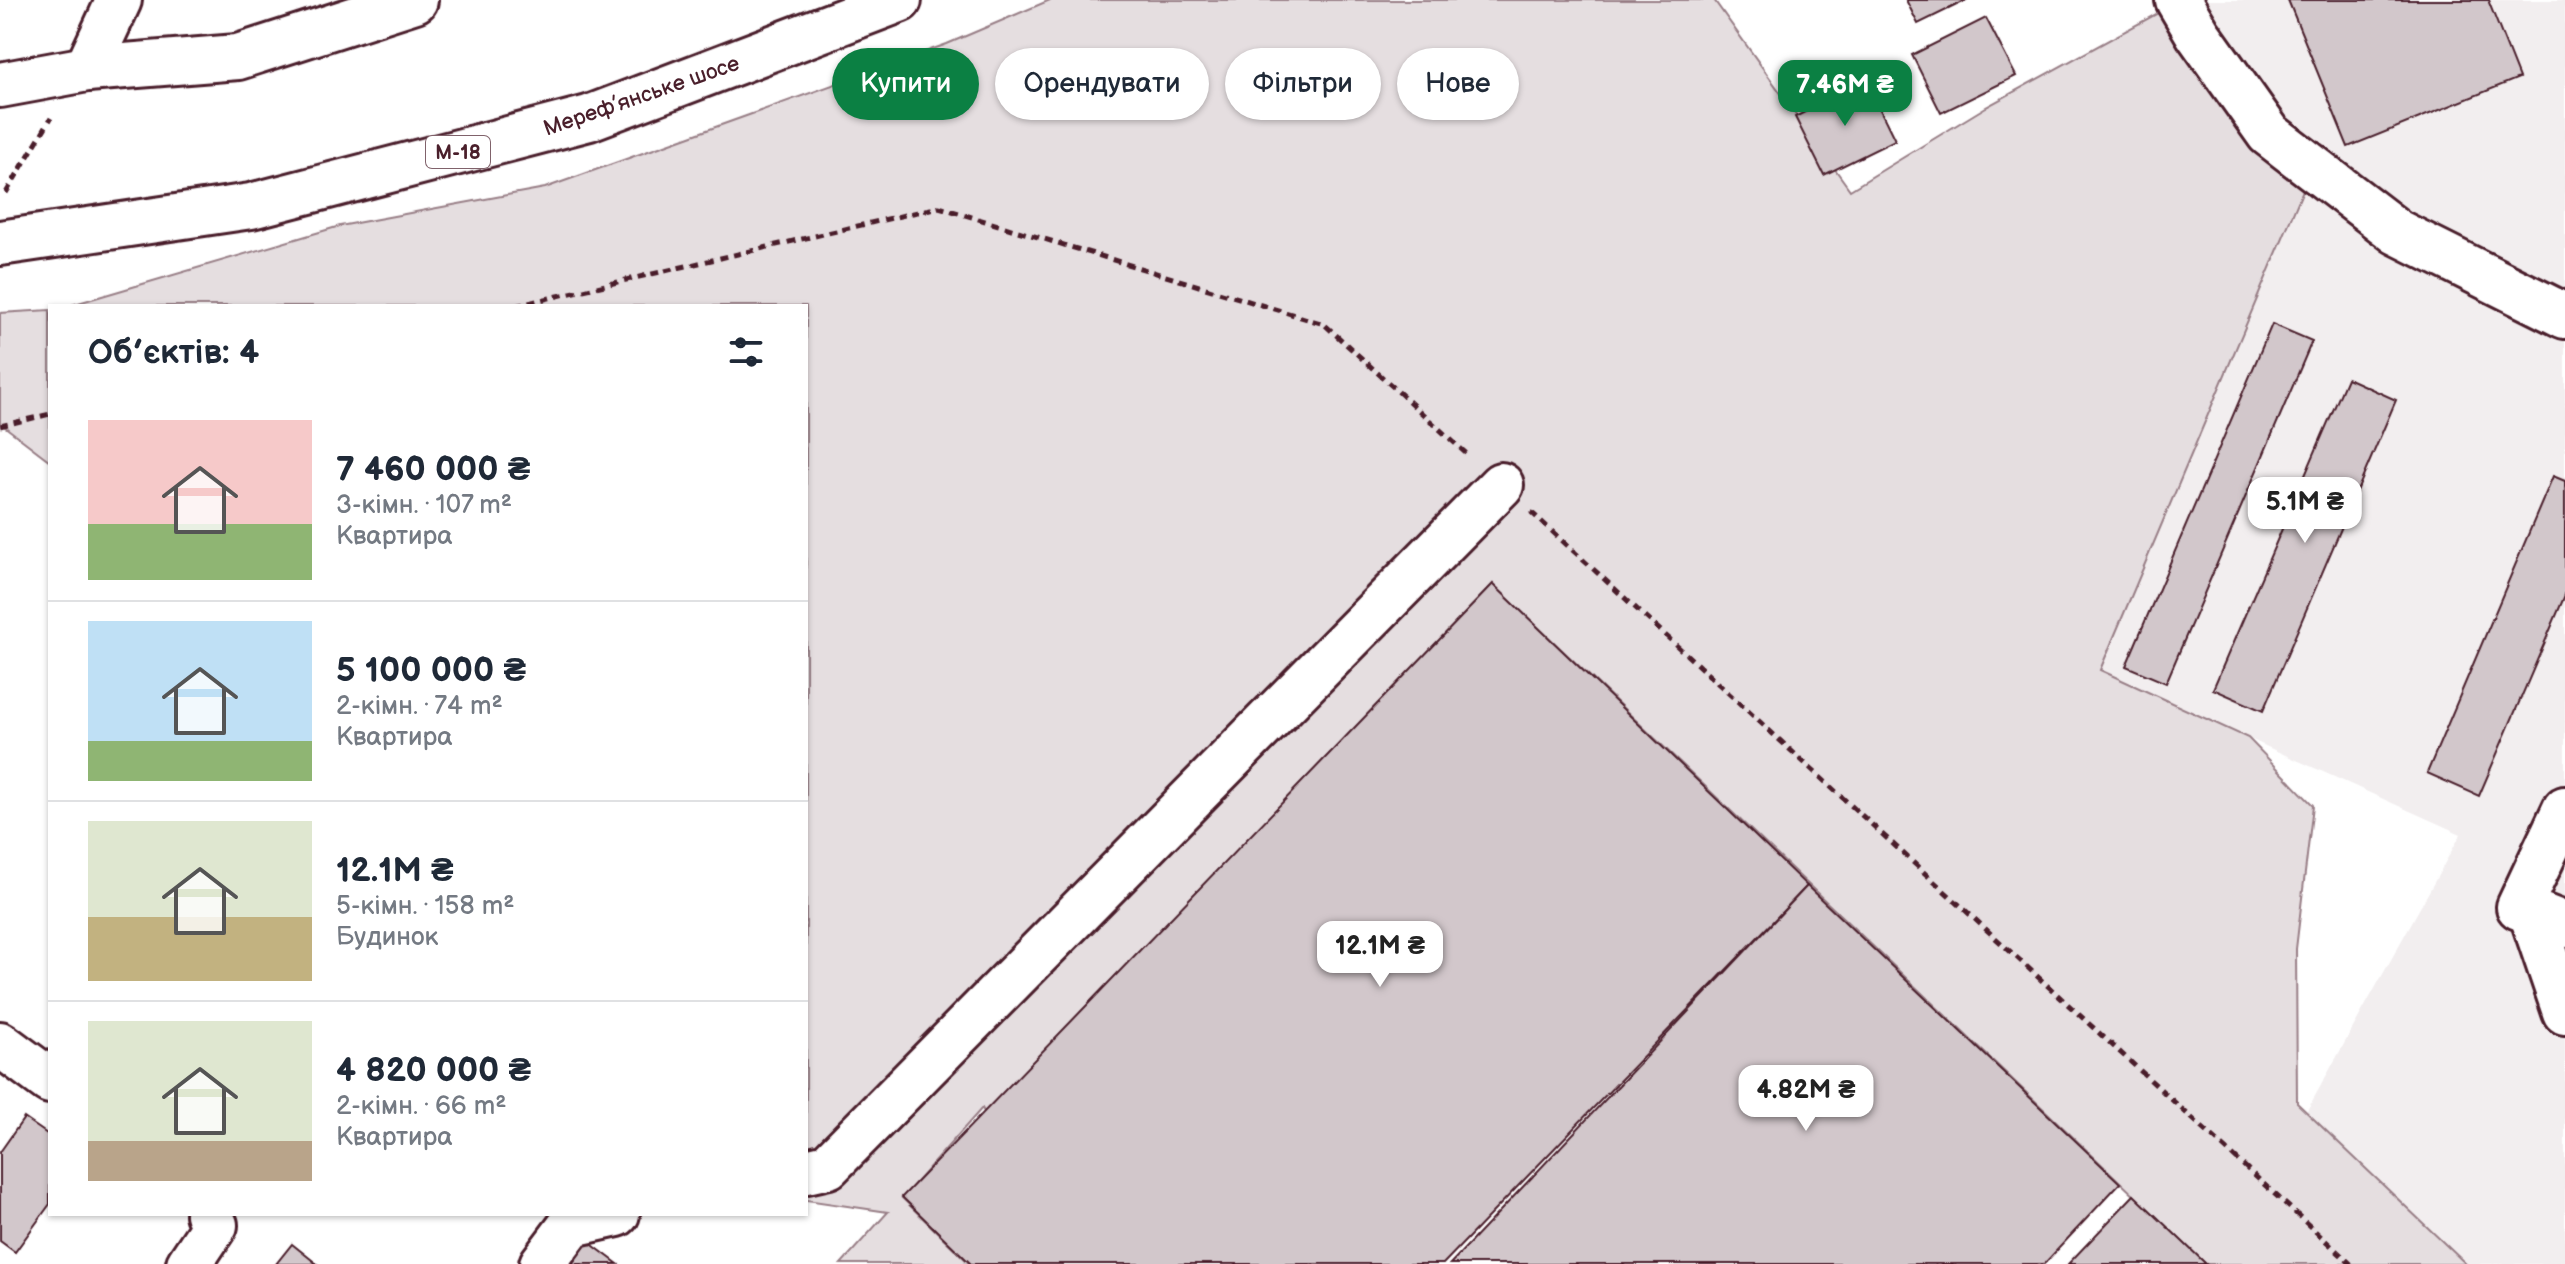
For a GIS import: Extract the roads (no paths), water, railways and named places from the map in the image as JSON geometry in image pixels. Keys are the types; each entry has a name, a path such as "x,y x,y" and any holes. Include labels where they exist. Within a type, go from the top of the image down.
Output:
{"main road":[{"path":"87,69 119,0"},
{"path":"0,85 87,69 238,57 415,0"},
{"name":"Мереф’янське шосе","path":"0,243 251,206 589,118 899,0"},
{"path":"2178,0 2198,34 2269,134 2397,232 2565,316"},
{"path":"808,1171 828,1166 1501,485"},
{"path":"2565,809 2519,907 2548,918 2565,1012"},
{"path":"0,1044 48,1080"},
{"path":"189,1264 215,1225 209,1216"},
{"path":"542,1264 572,1224 608,1216"}]}
